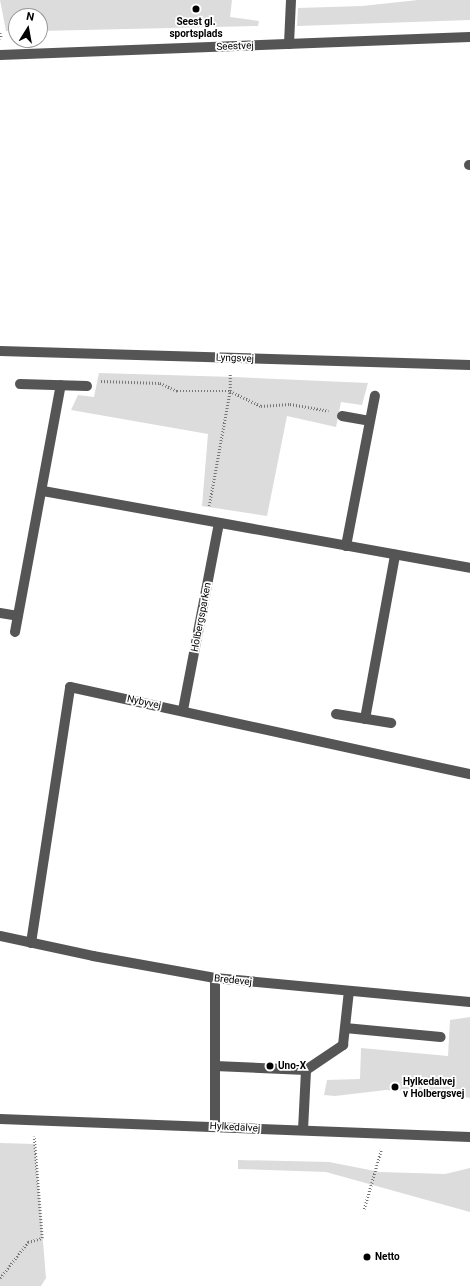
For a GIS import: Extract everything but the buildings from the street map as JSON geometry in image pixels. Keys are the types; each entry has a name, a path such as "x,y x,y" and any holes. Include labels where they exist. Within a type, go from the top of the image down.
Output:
{"street":[{"path":"289,44 291,0"},
{"name":"Seestvej","path":"0,55 470,37"},
{"name":"Lyngsvej","path":"0,351 470,365"},
{"path":"20,384 87,386"},
{"path":"15,632 43,491 60,385"},
{"path":"346,546 375,396"},
{"path":"342,416 370,422"},
{"path":"43,491 470,568"},
{"name":"Holbergsparken","path":"183,710 219,523"},
{"path":"365,719 395,555"},
{"path":"0,613 18,616"},
{"name":"Nybyvej","path":"31,943 70,687 183,710 470,774"},
{"path":"336,714 390,723"},
{"name":"Bredevej","path":"0,936 215,978 470,1002"},
{"path":"215,978 215,1125"},
{"path":"215,1066 306,1070 343,1045 349,991"},
{"path":"345,1028 441,1036"},
{"path":"303,1130 306,1070"},
{"name":"Hylkedalvej","path":"0,1119 215,1125 470,1138"}],"path":[{"path":"207,521 230,391 230,358"},
{"path":"87,386 101,381 160,383 177,391 230,391 261,406 290,404 336,412 342,416"},
{"path":"0,1278 28,1242 42,1238 33,1120"},
{"path":"364,1209 386,1134"}],"shaded area":[{"path":"0,0 232,0 230,17 259,21 258,26 48,31 48,8 8,8 8,31 6,31"},
{"path":"418,0 470,0 470,20 297,26 298,8 362,6"},
{"path":"99,373 368,383 362,405 341,402 336,427 287,416 267,516 202,506 208,434 71,410 78,395 94,397"},
{"path":"470,1017 470,1098 436,1092 386,1090 335,1096 324,1095 327,1080 360,1079 361,1048 448,1056 450,1020"},
{"path":"0,1143 35,1144 46,1278 41,1286 0,1286"},
{"path":"238,1160 329,1162 380,1172 445,1174 470,1168 470,1212 326,1172 238,1169"}],"place":[{"name":"Seest gl. sportsplads","path":"196,9"},
{"name":"Uno-X","path":"270,1066"},
{"name":"Hylkedalvej v Holbergsvej","path":"395,1087"},
{"name":"Netto","path":"367,1257"}]}
